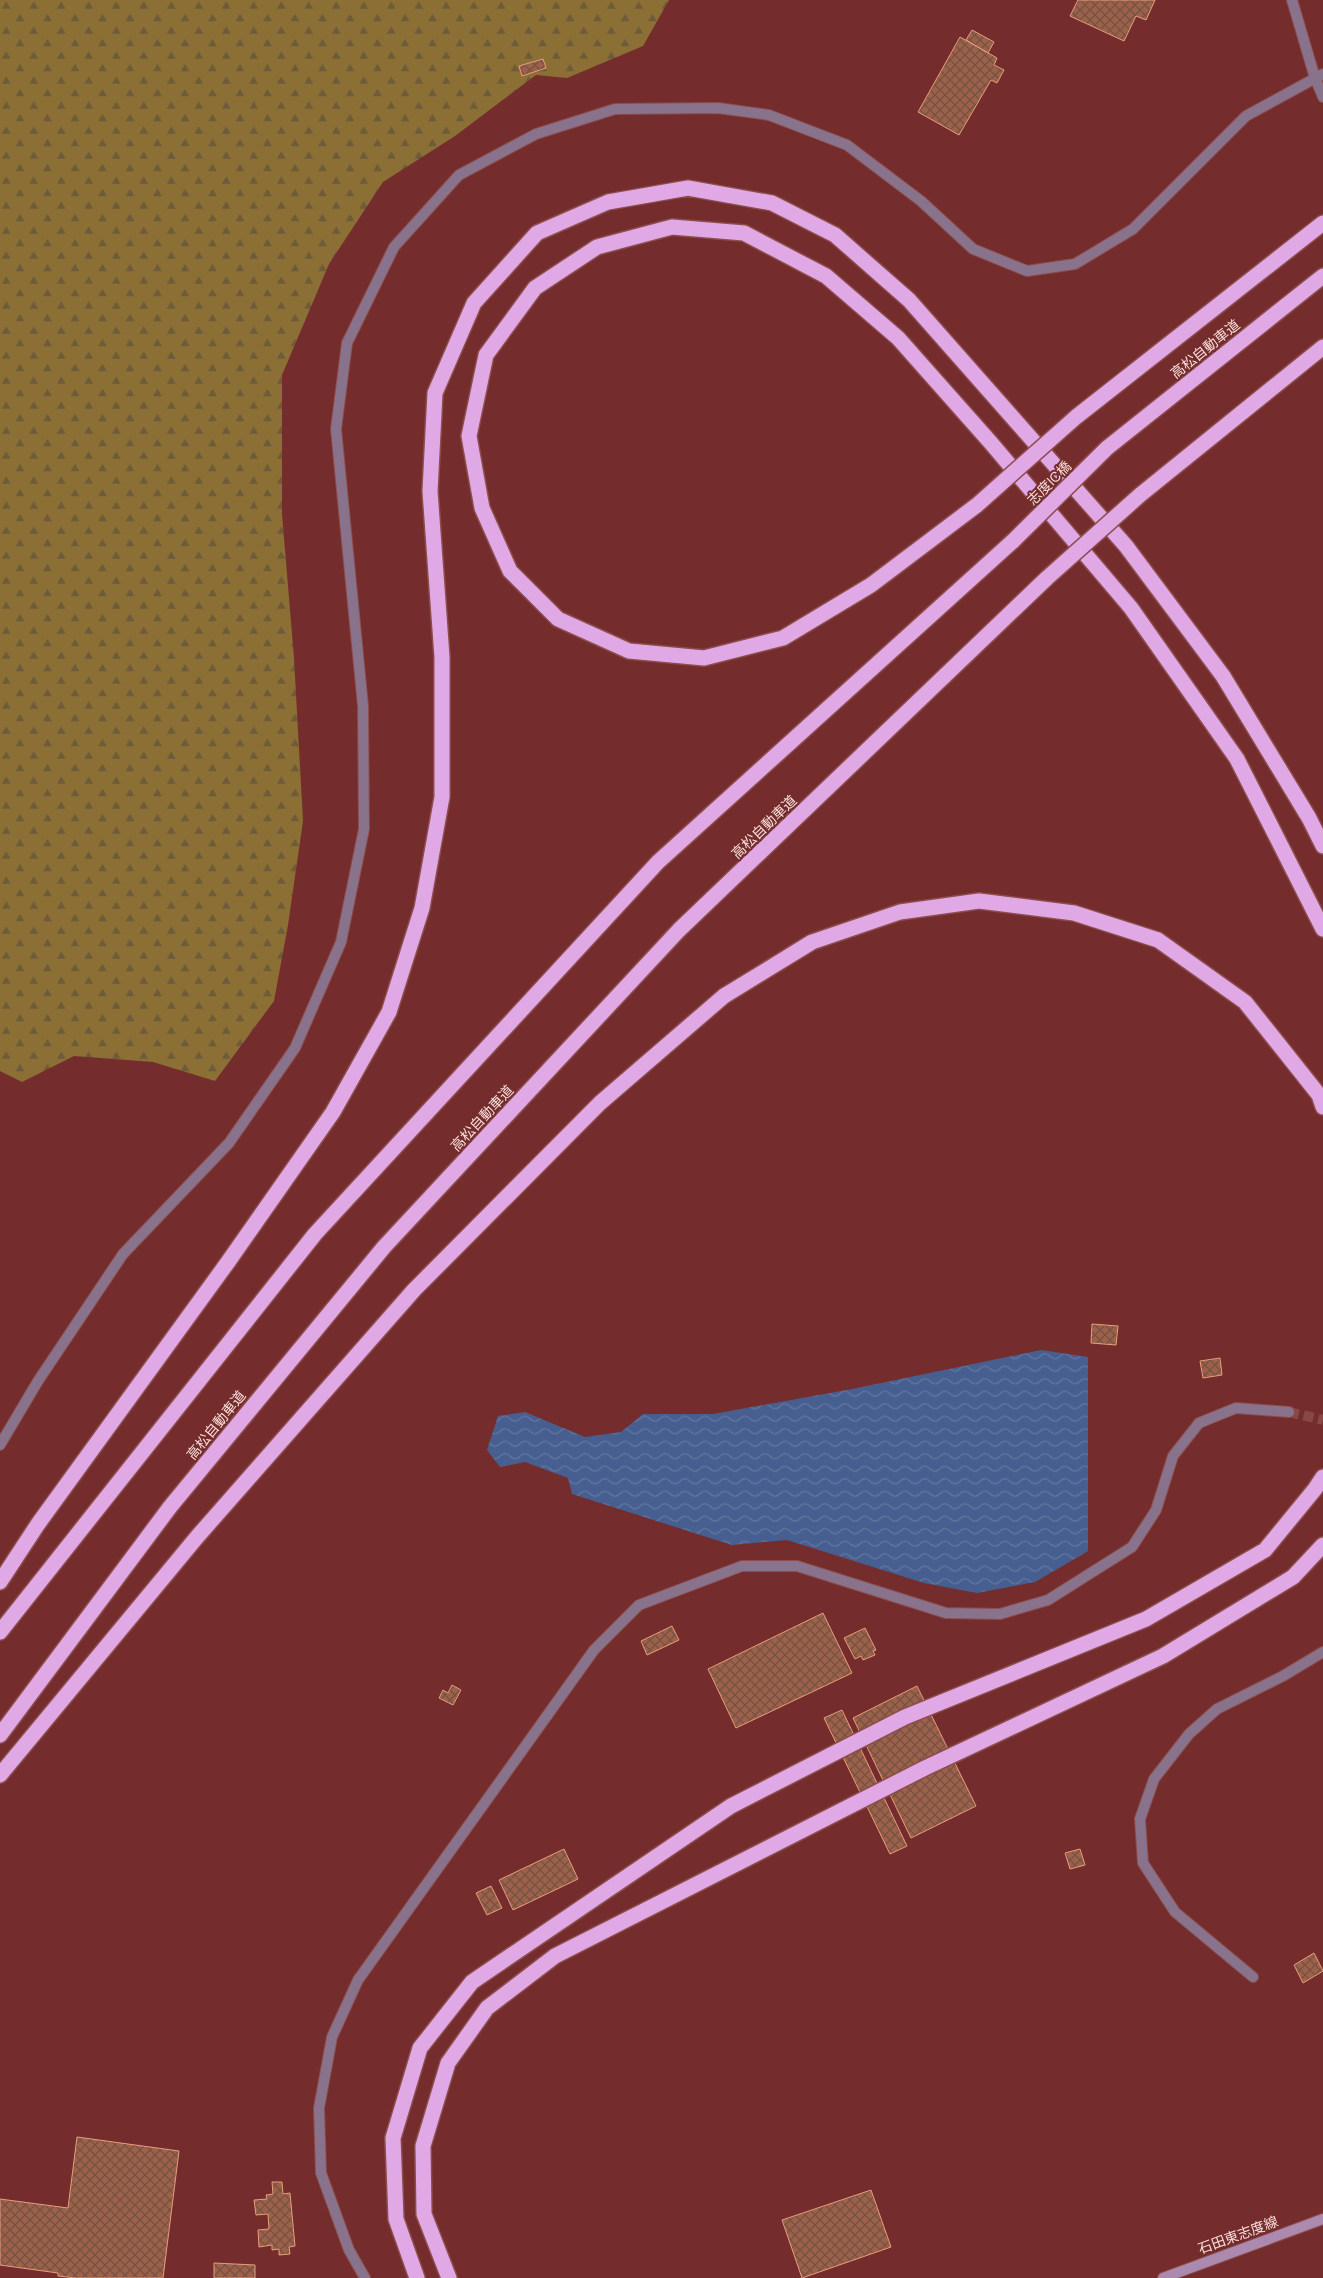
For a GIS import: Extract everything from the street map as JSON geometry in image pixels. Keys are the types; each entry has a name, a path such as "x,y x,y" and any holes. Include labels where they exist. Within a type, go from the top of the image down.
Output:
{"highway":[{"path":"0,1582 38,1524 334,1112 389,1012 422,908 442,797 442,657 430,491 435,393 474,303 537,233 608,202 688,188 772,203 835,235 909,300 1126,546 1223,676 1310,818 1323,846"},
{"path":"1322,224 1076,417 977,505 871,585 783,638 704,658 629,652 558,619 510,571 482,508 469,436 486,355 535,288 597,247 672,227 744,233 826,276 898,338 991,443 1131,608 1237,759 1323,929"},
{"name":"高松自動車道","path":"1107,448 1323,276"},
{"name":"高松自動車道","path":"0,1735 170,1507 384,1247 679,930 1047,578 1140,495 1323,347"},
{"name":"志度IC橋","path":"0,1632 315,1234 658,862 1014,541 1107,448"},
{"path":"0,1775 197,1537 414,1290 600,1103 724,996 812,942 900,912 979,901 1074,913 1158,940 1245,1002 1319,1094 1323,1106"},
{"path":"417,2278 396,2219 393,2138 420,2048 472,1982 731,1806 905,1717 1146,1619 1265,1550 1323,1477"},
{"path":"449,2278 424,2214 423,2146 448,2063 487,2008 555,1956 924,1768 1163,1656 1293,1577 1323,1545"}],"main road":[{"name":"石田東志度線","path":"1163,2278 1323,2219"}],"street":[{"path":"1292,0 1319,76 1323,97"},
{"path":"0,1445 38,1381 123,1254 229,1143 295,1048 341,942 364,829 363,706 336,429 348,343 394,247 459,175 536,134 615,109 718,108 769,115 847,145 921,201 973,249 1027,271 1075,264 1133,228 1246,116 1319,76"},
{"path":"364,2278 349,2250 321,2173 319,2108 332,2037 358,1980 594,1650 639,1604 742,1566 797,1566 946,1613 1000,1614 1048,1600 1132,1547 1156,1510 1173,1456 1199,1423 1236,1408 1289,1412"},
{"path":"1253,1977 1175,1912 1143,1863 1140,1819 1154,1779 1189,1734 1217,1709 1283,1676 1323,1652"}],"green space":[{"path":"0,0 669,0 643,46 567,78 536,75 455,136 383,182 329,264 282,375 282,514 294,658 303,821 288,925 274,1001 215,1081 153,1062 74,1056 22,1082 0,1071"}],"water":[{"path":"1041,1350 1088,1357 1088,1551 1035,1582 977,1593 924,1583 787,1540 732,1545 572,1494 568,1478 525,1462 500,1467 487,1450 498,1416 525,1412 585,1437 621,1432 643,1414 713,1414 852,1389"}],"building":[{"path":"1078,0 1155,0 1146,20 1136,16 1124,41 1070,16"},
{"path":"972,30 994,42 988,53 966,40"},
{"path":"960,37 997,58 994,65 1004,70 997,83 991,80 959,135 918,112"},
{"path":"543,59 546,68 522,76 519,66"},
{"path":"1092,1324 1118,1326 1116,1345 1091,1343"},
{"path":"1220,1358 1222,1375 1203,1378 1200,1361"},
{"path":"823,1613 852,1673 736,1728 708,1669"},
{"path":"672,1626 679,1640 647,1655 641,1641"},
{"path":"865,1628 876,1650 873,1651 875,1655 863,1660 861,1656 855,1659 844,1638"},
{"path":"452,1685 461,1690 453,1705 439,1698 443,1690 448,1693"},
{"path":"917,1686 976,1806 911,1838 853,1718"},
{"path":"842,1710 907,1846 890,1854 824,1718"},
{"path":"564,1849 578,1879 513,1910 499,1880"},
{"path":"1080,1849 1085,1865 1070,1869 1065,1853"},
{"path":"491,1886 502,1908 487,1915 476,1893"},
{"path":"1314,1953 1323,1971 1303,1983 1294,1965"},
{"path":"77,2137 179,2151 163,2278 76,2278 58,2276 58,2273 0,2265 0,2199 68,2208"},
{"path":"272,2182 282,2182 283,2194 290,2193 295,2246 289,2247 290,2254 279,2255 279,2249 272,2250 272,2245 259,2247 258,2230 269,2229 268,2214 256,2215 254,2200 267,2199 266,2195 273,2194"},
{"path":"871,2190 891,2247 802,2278 782,2220"},
{"path":"214,2263 255,2265 255,2278 214,2278"}],"tunnel":[{"path":"1289,1412 1323,1420"}]}
